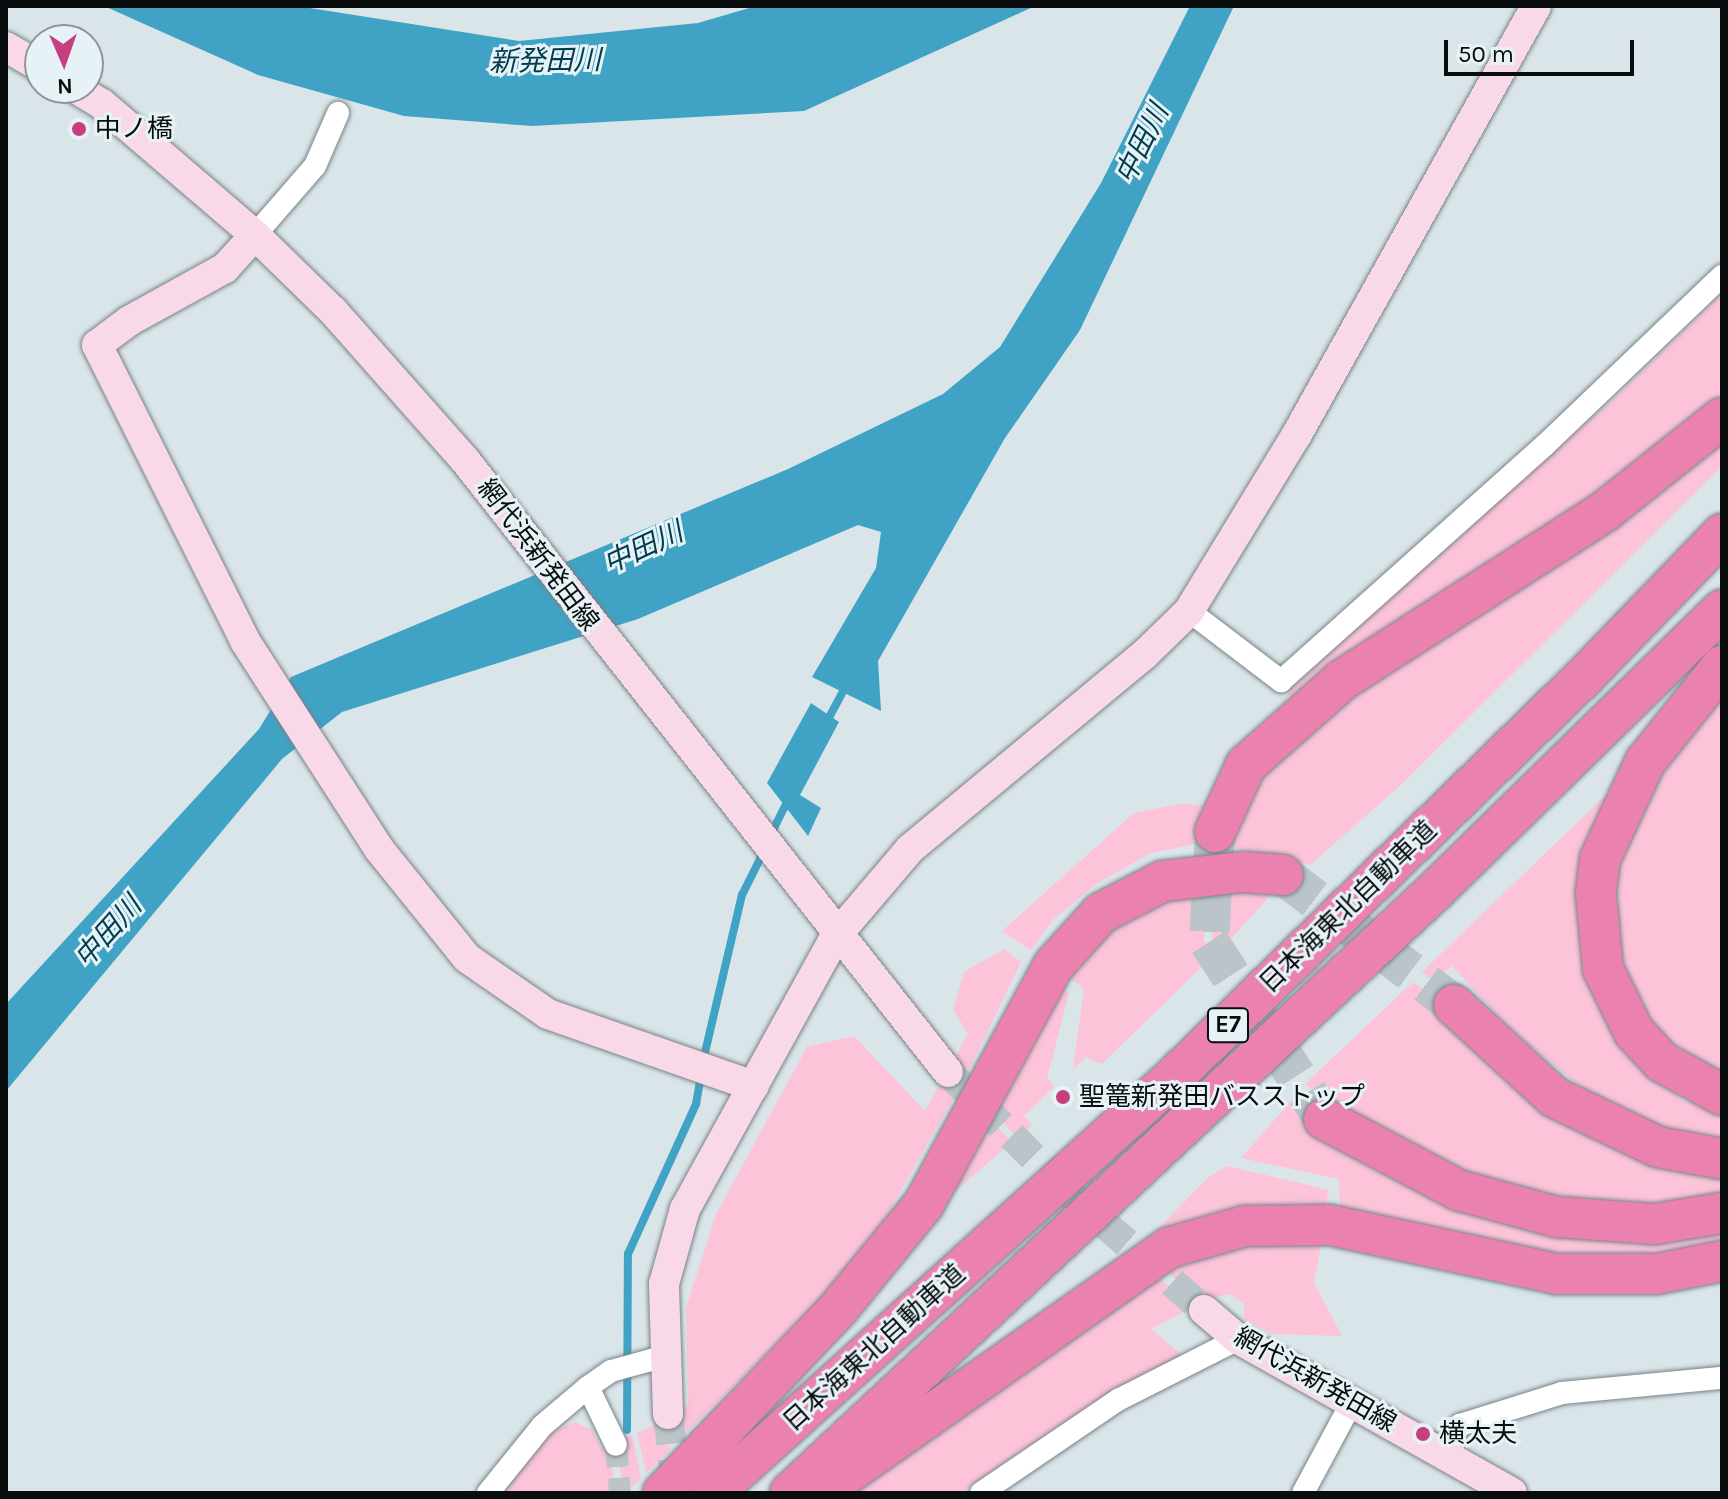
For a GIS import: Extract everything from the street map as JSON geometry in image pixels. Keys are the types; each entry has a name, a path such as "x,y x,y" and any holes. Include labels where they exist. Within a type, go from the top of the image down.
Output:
{"highway":[{"path":"1215,832 1246,765 1342,680 1605,511 1722,418"},
{"name":"日本海東北自動車道","path":"713,1493 1173,1078 1586,675 1722,534"},
{"name":"日本海東北自動車道","path":"790,1493 1435,891 1722,610"},
{"path":"1722,666 1645,762 1600,859 1596,894 1603,969 1634,1032 1662,1062 1722,1095"},
{"path":"663,1493 838,1309 924,1204 1054,965 1101,913 1163,881 1243,872 1283,875"},
{"path":"1454,1005 1554,1097 1658,1147 1722,1159"},
{"path":"1324,1119 1458,1190 1557,1217 1655,1224 1722,1213"},
{"path":"820,1493 1046,1329 1168,1248 1245,1226 1330,1225 1556,1274 1657,1274 1722,1261"}],"street":[{"path":"668,1414 664,1284 685,1209 836,936 910,849 1145,654 1189,611 1296,436 1536,6"},
{"path":"6,47 24,58"},
{"name":"網代浜新発田線","path":"102,104 255,235 343,322 538,552 735,808 948,1072"},
{"path":"338,113 315,166 225,268 129,321 97,345 245,641 285,708 379,849 467,958 548,1014 754,1086"},
{"path":"1189,611 1281,681 1545,445 1722,276"},
{"name":"網代浜新発田線","path":"1204,1310 1238,1339 1512,1493"},
{"path":"981,1493 1118,1400 1238,1339"},
{"path":"488,1493 542,1426 588,1387 611,1371 666,1356"},
{"path":"1443,1453 1460,1425 1562,1393 1722,1378"},
{"path":"588,1387 616,1445"},
{"path":"1303,1493 1351,1404"}],"shaded area":[{"path":"1722,294 1722,400 1538,535 1290,698 1284,683 1615,398"},
{"path":"1722,443 1722,466 1402,784 1310,865 1229,847 1262,777 1330,711"},
{"path":"1722,697 1722,1074 1659,1034 1629,985 1619,940 1618,871 1656,783"},
{"path":"1613,788 1581,903 1662,1083 1684,1101 1722,1110 1722,1141 1687,1140 1588,1093 1510,1028 1452,966 1433,981 1422,972"},
{"path":"1180,804 1203,805 1199,843 1151,853 1096,884 1053,920 1031,950 1002,931 1134,813"},
{"path":"1215,879 1276,889 1220,951 1212,942"},
{"path":"1207,882 1204,941 1213,956 1102,1064 1086,1057 1073,1069 1084,989 1060,971 1104,921"},
{"path":"1004,949 1021,962 963,1082 949,1069 968,1034 953,1009 964,972"},
{"path":"1052,982 1069,993 1047,1078 1055,1086 1024,1116 1032,1126 1017,1137 987,1106"},
{"path":"1413,982 1460,1021 1722,1172 1722,1200 1636,1211 1499,1191 1323,1107 1306,1083"},
{"path":"854,1036 925,1111 946,1073 960,1087 875,1235 832,1288 677,1442 671,1412 688,1405 686,1308 716,1214 807,1047"},
{"path":"1298,1093 1312,1111 1308,1119 1354,1158 1457,1208 1722,1227 1722,1248 1616,1263 1515,1254 1340,1214 1339,1179 1241,1158"},
{"path":"982,1111 1012,1142 922,1220"},
{"path":"1227,1166 1329,1190 1324,1213 1149,1238 1209,1177"},
{"path":"1299,1242 1321,1245 1314,1283 1342,1336 1272,1334 1244,1319 1244,1304 1230,1294 1203,1300 1162,1268 1249,1245"},
{"path":"1152,1271 1192,1308 1151,1329 1182,1355 1175,1363 1055,1428 961,1493 841,1493"},
{"path":"666,1419 670,1450 646,1473 637,1433"},
{"path":"574,1422 591,1429 603,1450 610,1448 615,1493 497,1493 545,1435"},
{"path":"632,1434 641,1479 623,1493 617,1440"}],"water":[{"name":"新発田川","path":"104,6 297,6 519,41 698,23 756,6 1035,6 804,111 532,126 404,116 258,75"},
{"name":"中田川","path":"1190,6 1234,6 1080,330 1005,438 878,661 881,711 812,677 876,568 881,532 858,525 638,619 342,712 282,759 6,1091 6,1004 259,729 291,677 788,469 943,394 1000,347 1101,183"},
{"path":"811,703 839,722 800,795 821,808 808,836 767,783"}],"waterway":[{"path":"825,725 847,684"},
{"path":"770,836 789,798"},
{"path":"703,1061 742,895 765,849"},
{"path":"627,1430 628,1254 696,1104 701,1075"}],"tunnel":[{"path":"1215,832 1209,942 1324,1119"},
{"path":"1283,875 1454,1005"},
{"path":"948,1072 1070,1194 1204,1310"},
{"path":"668,1414 677,1493"},
{"path":"616,1445 620,1493"}],"place":[{"name":"中ノ橋","path":"79,129"},
{"name":"聖篭新発田バスストップ","path":"1063,1097"},
{"name":"横太夫","path":"1423,1434"}]}
